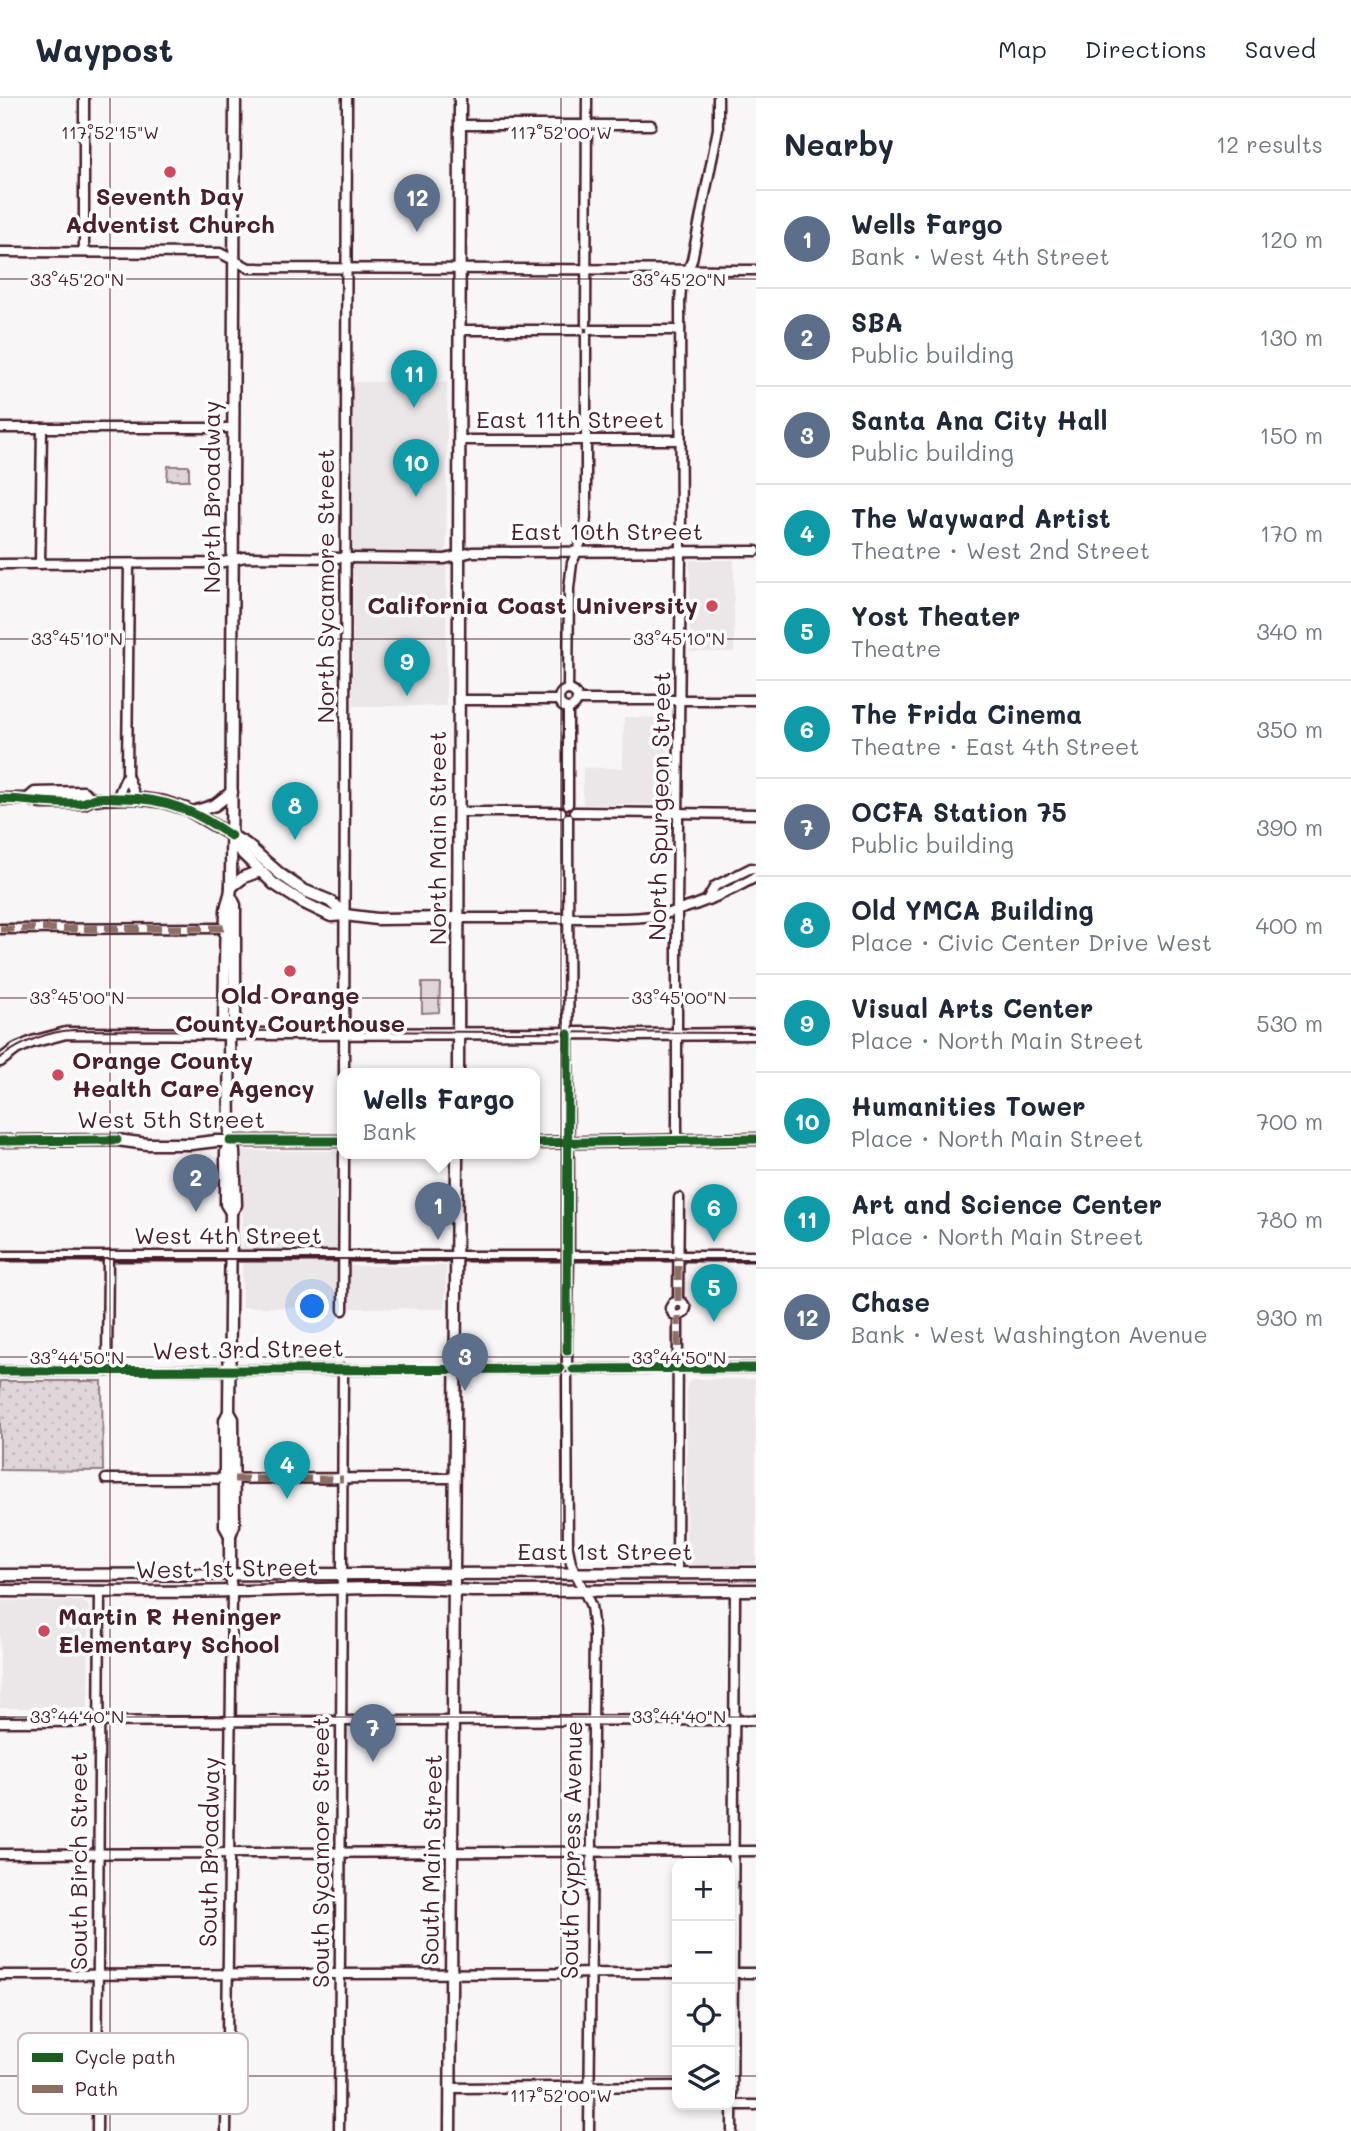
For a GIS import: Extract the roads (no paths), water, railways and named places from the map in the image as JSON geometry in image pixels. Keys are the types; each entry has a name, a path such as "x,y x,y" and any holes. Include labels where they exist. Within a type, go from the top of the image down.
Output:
{"main road":[{"name":"North Broadway","path":"229,1034 235,1009 235,905 231,892 231,836 235,98"},
{"name":"North Main Street","path":"458,1068 460,98"},
{"path":"193,812 215,805 232,792"},
{"path":"0,799 32,796 40,803 84,803 92,799 117,798 164,802 193,812 246,844 280,874 303,890 330,901 345,915"},
{"path":"231,836 243,854 274,884 331,916 377,919 459,918"},
{"path":"231,892 248,875 260,871"},
{"name":"North Broadway","path":"230,1574 230,1535 234,1525 229,1479 233,1419 229,1412 230,1255 231,1212 236,1205 234,1152 230,1141 229,1034 224,1021 226,903 231,892"},
{"path":"0,1061 16,1049 66,1032 756,1034"},
{"path":"540,1143 756,1139"},
{"name":"West 5th Street","path":"0,1141 117,1140 147,1144 337,1141"},
{"path":"453,1573 457,1159"},
{"name":"East 1st Street","path":"453,1573 756,1573"},
{"name":"West 1st Street","path":"0,1575 453,1573"},
{"name":"South Main Street","path":"450,2131 454,1854 453,1573"},
{"name":"East 1st Street","path":"453,1590 756,1590"},
{"name":"West 1st Street","path":"0,1591 453,1590"}],"street":[{"path":"84,98 84,251"},
{"name":"North Sycamore Street","path":"344,1068 348,98"},
{"path":"568,690 569,588 572,563 584,535 586,517 587,98"},
{"name":"North Spurgeon Street","path":"677,1140 681,288 692,260 718,129 718,98"},
{"path":"460,125 651,125"},
{"path":"0,252 220,253 249,268 756,270"},
{"path":"460,330 680,330"},
{"path":"0,428 233,428"},
{"path":"40,564 42,428"},
{"name":"East 11th Street","path":"460,440 680,440"},
{"name":"East 10th Street","path":"0,564 219,563 245,557 445,559 472,552 756,551"},
{"path":"129,564 127,775 136,798"},
{"path":"568,690 576,694 578,700 574,707 568,709 561,705 559,700 562,692 568,690"},
{"path":"458,700 559,700"},
{"path":"578,700 756,700"},
{"path":"568,709 568,804"},
{"path":"117,798 127,775"},
{"path":"561,812 568,804"},
{"path":"561,812 568,818 574,816 574,807 568,804"},
{"path":"458,812 561,812"},
{"path":"575,812 756,814"},
{"path":"567,1367 568,818"},
{"path":"708,898 715,886 751,868 756,869"},
{"path":"459,918 628,918 677,911 720,896 756,877"},
{"path":"0,929 225,928"},
{"path":"343,1310 344,1159"},
{"path":"677,1573 678,1316 683,1315 686,1308 678,1301 679,1198"},
{"name":"West 4th Street","path":"0,1256 756,1256"},
{"path":"107,1371 108,1256"},
{"name":"South Cypress Avenue","path":"567,1367 562,1375 567,1377 568,1548 576,1574 591,1606 594,1632 589,2131"},
{"name":"West 3rd Street","path":"0,1371 756,1368"},
{"path":"342,1574 343,1369"},
{"path":"106,1479 454,1478"},
{"name":"South Broadway","path":"227,2033 232,1591 230,1574"},
{"name":"South Sycamore Street","path":"338,2131 342,1574"},
{"path":"732,1921 735,1590"},
{"name":"South Birch Street","path":"97,2033 100,1591"},
{"path":"0,1722 756,1720"},
{"path":"0,1854 756,1851"},
{"path":"0,1975 672,1973"},
{"path":"735,1973 756,1973"},
{"path":"731,1984 731,2047"},
{"path":"451,2088 672,2086"},
{"path":"735,2105 756,2105"},
{"path":"732,2110 732,2131"}],"tram line":[{"path":"0,1058 35,1039 73,1030 756,1033"},
{"path":"0,1259 756,1259"}],"place":[{"name":"Seventh Day Adventist Church","path":"170,172"},
{"name":"Chase","path":"417,232"},
{"name":"Art and Science Center","path":"414,408"},
{"name":"Humanities Tower","path":"416,497"},
{"name":"California Coast University","path":"712,606"},
{"name":"Visual Arts Center","path":"407,696"},
{"name":"Old YMCA Building","path":"295,840"},
{"name":"Old Orange County Courthouse","path":"290,971"},
{"name":"Orange County Health Care Agency","path":"58,1075"},
{"name":"SBA","path":"196,1212"},
{"name":"Wells Fargo","path":"438,1240"},
{"name":"The Frida Cinema","path":"714,1242"},
{"name":"Yost Theater","path":"714,1322"},
{"name":"Santa Ana City Hall","path":"465,1391"},
{"name":"The Wayward Artist","path":"287,1499"},
{"name":"Martin R Heninger Elementary School","path":"44,1631"},
{"name":"OCFA Station 75","path":"373,1762"}]}
